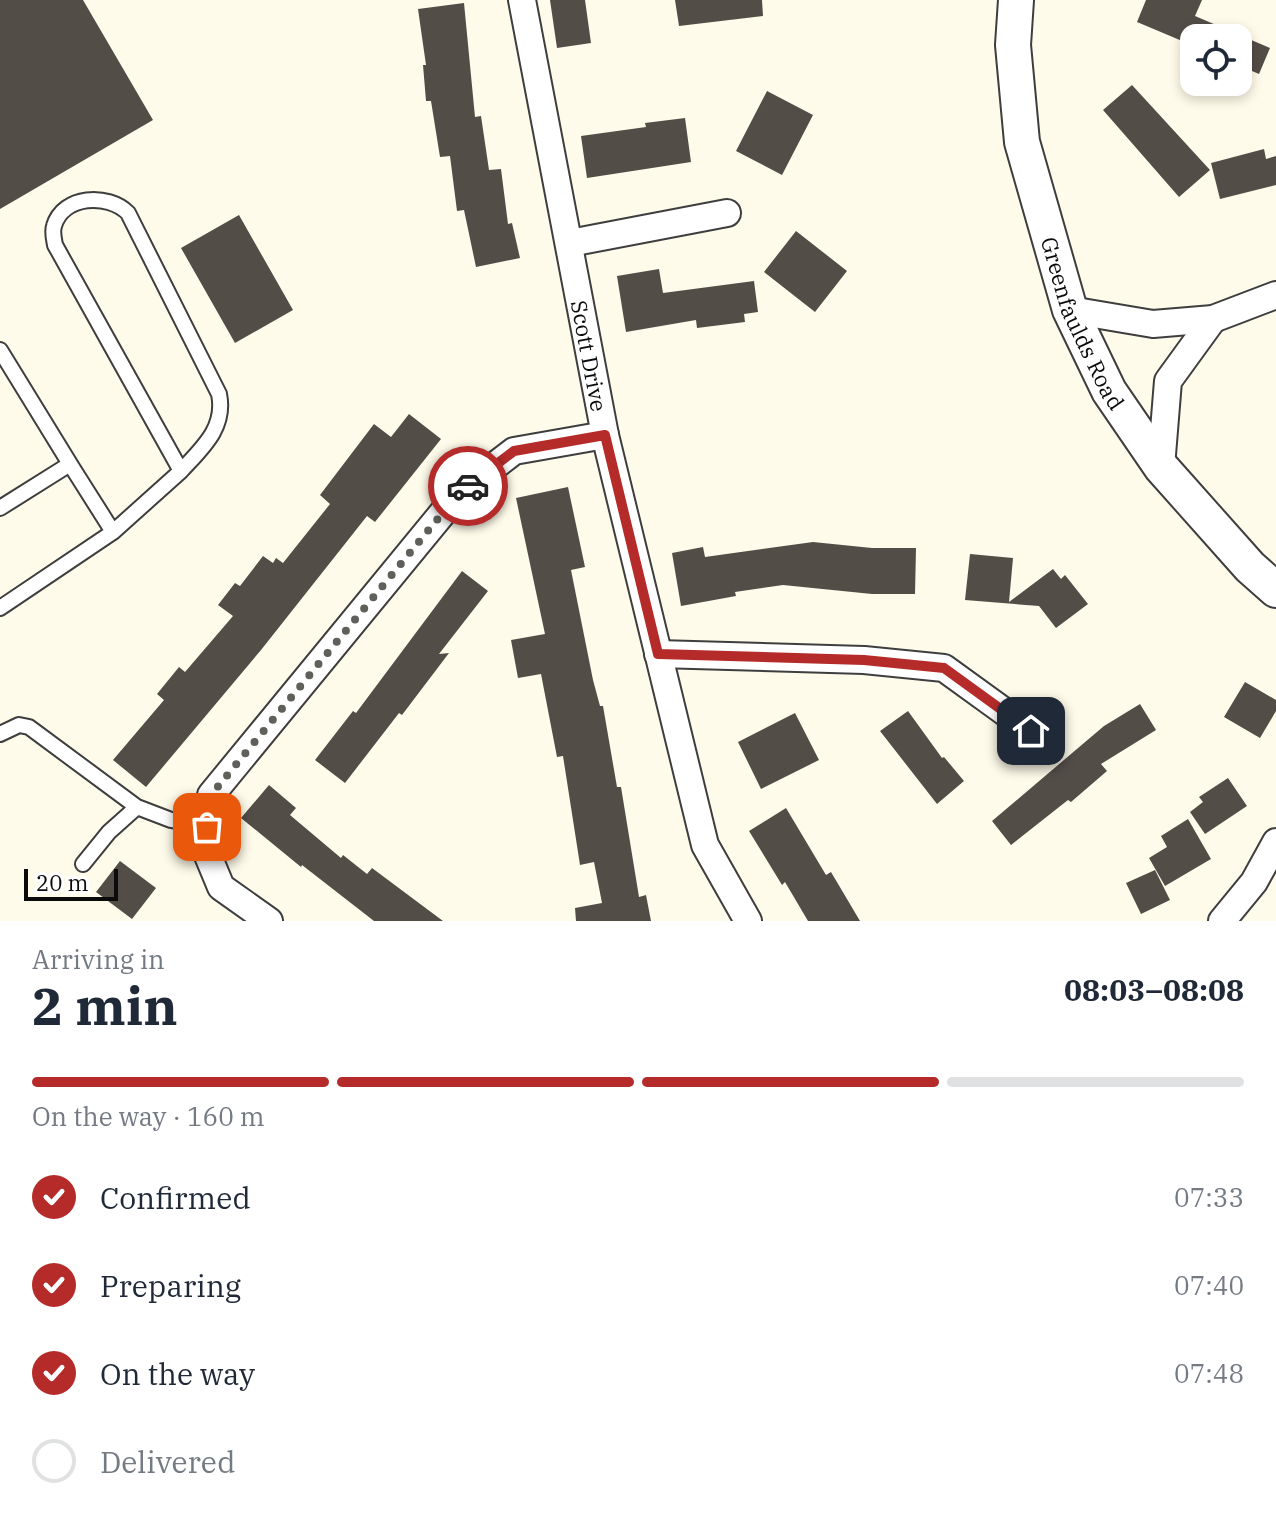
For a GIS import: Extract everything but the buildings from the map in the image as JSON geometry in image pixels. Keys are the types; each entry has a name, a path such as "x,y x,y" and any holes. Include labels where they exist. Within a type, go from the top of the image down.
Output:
{"street":[{"name":"Scott Drive","path":"522,0 605,435 658,654 705,845 748,921"},
{"name":"Greenfaulds Road","path":"1016,0 1013,45 1022,142 1070,310 1109,391 1161,467 1250,567 1276,590"},
{"path":"570,243 727,213"},
{"path":"1070,310 1153,324 1213,319 1276,295"},
{"path":"1161,467 1168,381 1213,319"},
{"path":"269,921 221,887 204,846 211,795 459,493 514,451 605,435"},
{"path":"658,654 864,660 944,668 1031,731"},
{"path":"1222,921 1254,882 1276,842"}],"lane":[{"path":"0,608 113,532 181,471 216,430 221,412 219,394 128,213 107,200 81,202 65,211 56,222 53,227 55,245 181,471"},
{"path":"0,350 113,532"},
{"path":"0,508 70,464"},
{"path":"0,734 19,725 29,727 137,807 171,820 207,827"},
{"path":"83,864 109,832 137,807"}],"way so far":[{"path":"207,827 211,795 459,493 468,486"}],"route":[{"path":"468,486 514,451 605,435 658,654 864,660 944,668 1031,731"}]}
